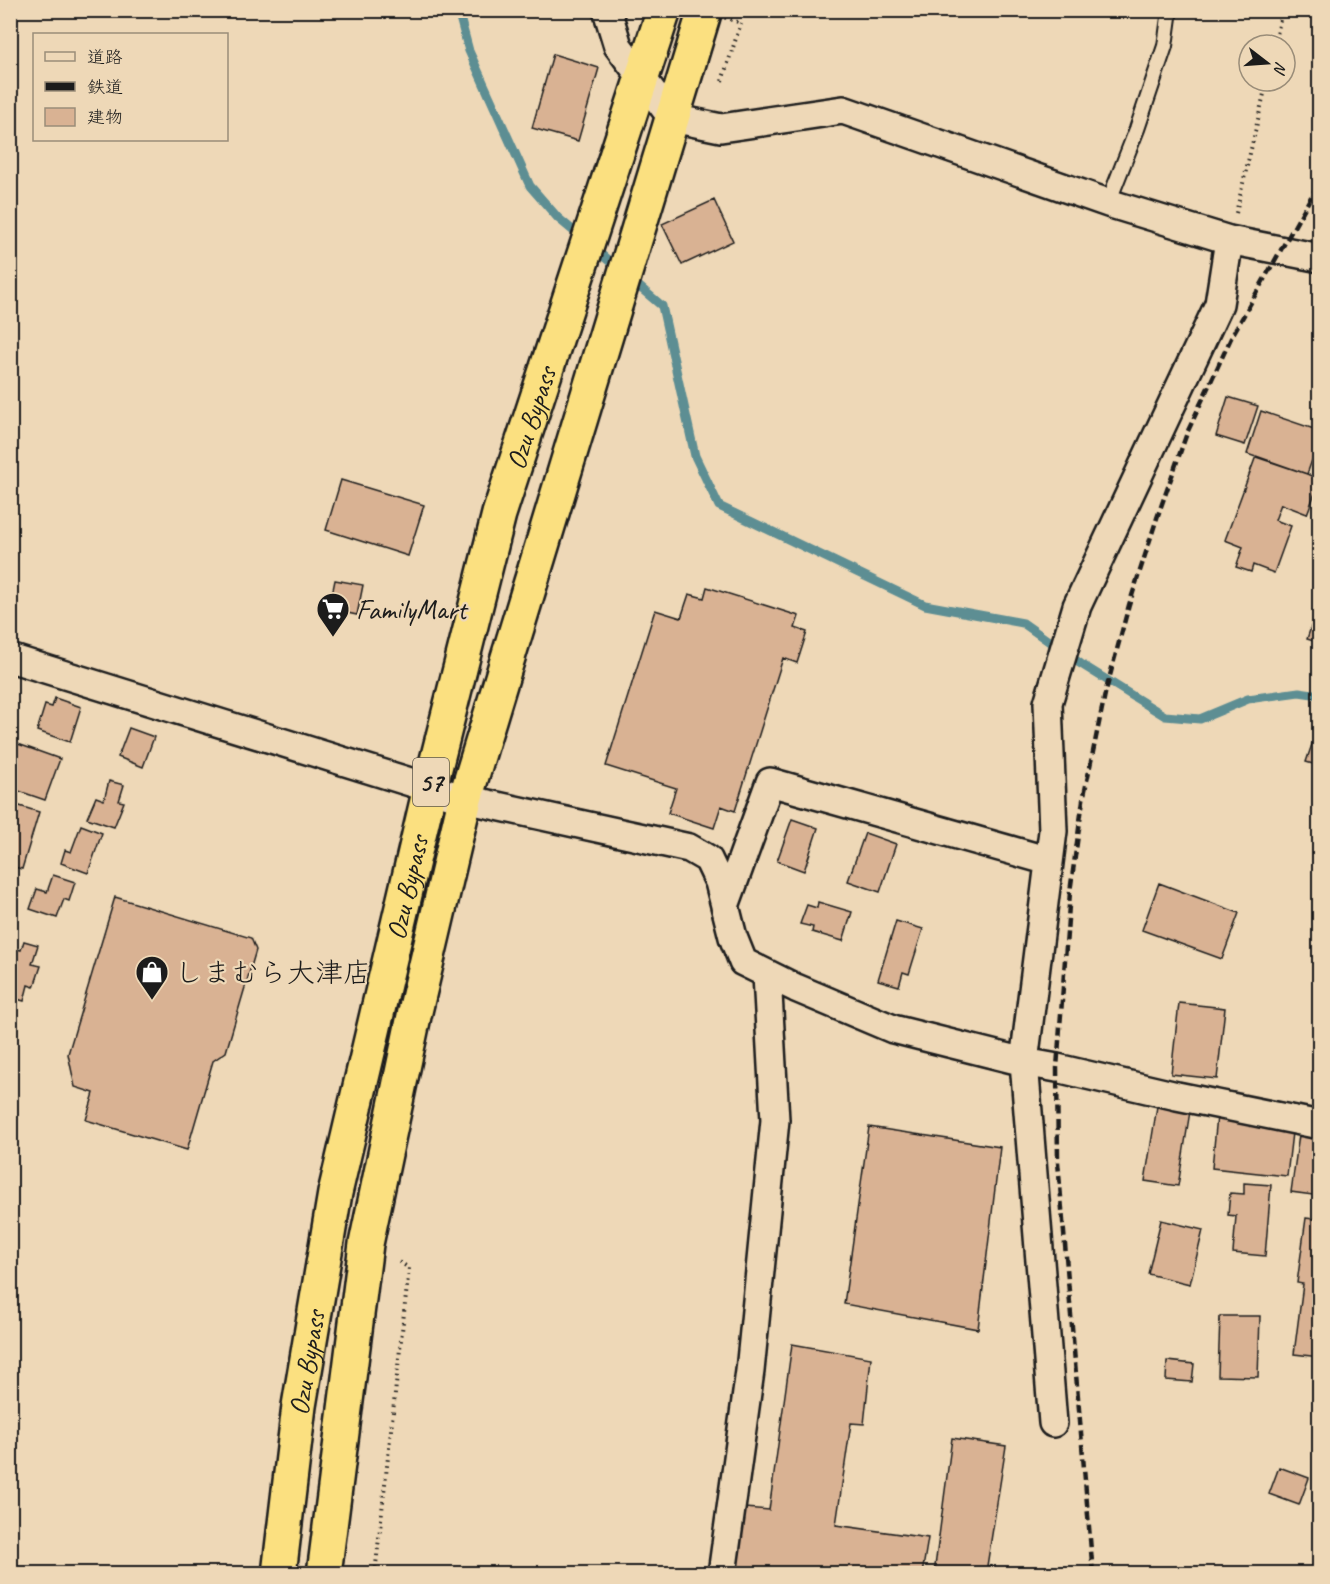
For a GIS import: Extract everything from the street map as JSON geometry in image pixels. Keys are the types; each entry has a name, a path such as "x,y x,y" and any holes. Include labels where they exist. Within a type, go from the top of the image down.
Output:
{"highway":[{"name":"Ozu Bypass","path":"279,1574 299,1406 335,1193 430,788 498,514 664,10"},
{"name":"Ozu Bypass","path":"324,1574 366,1244 414,1016 465,799 703,10"}],"street":[{"path":"607,10 618,46 672,118 721,128 843,110 1108,203 1229,240 1320,258"},
{"path":"1053,1423 1024,1062 1053,831 1048,703 1077,606 1219,304 1229,240"},
{"path":"10,658 465,799 689,848 708,859 719,882 733,937 743,962 767,975 893,1029 1024,1062 1320,1125"},
{"path":"725,906 770,782 1049,861"},
{"path":"722,1574 750,1371 775,1120 767,975"}],"lane":[{"path":"1108,203 1137,129 1165,46 1170,10"}],"path":[{"path":"703,10 741,23 722,81"},
{"path":"1277,33 1282,10"},
{"path":"1229,240 1264,93"},
{"path":"366,1244 409,1268 375,1574"}],"building":[{"path":"553,54 599,68 578,141 532,128"},
{"path":"714,200 733,241 682,265 662,224"},
{"path":"1228,397 1258,406 1245,445 1216,436"},
{"path":"1261,411 1320,431 1320,438 1307,474 1247,454"},
{"path":"1256,456 1320,480 1307,514 1281,504 1275,520 1291,526 1274,573 1253,565 1251,572 1236,567 1243,547 1225,540"},
{"path":"341,480 424,505 408,556 326,530"},
{"path":"335,580 363,585 357,615 329,609"},
{"path":"707,587 799,616 795,628 807,632 797,663 783,658 735,811 721,806 714,828 668,813 676,788 606,766 655,610 681,618 689,594 704,598"},
{"path":"1317,609 1320,610 1320,643 1307,639"},
{"path":"55,698 81,707 70,742 37,731 45,705 52,707"},
{"path":"1320,721 1320,766 1306,762"},
{"path":"129,728 154,737 143,767 118,757"},
{"path":"18,744 60,759 45,800 10,788 10,764"},
{"path":"109,781 124,785 119,801 124,802 114,827 87,818 96,797 104,800"},
{"path":"10,803 39,812 22,869 10,866"},
{"path":"792,819 818,828 804,871 777,861"},
{"path":"81,825 102,833 88,873 61,863 65,850 71,852"},
{"path":"865,833 896,844 880,892 848,881"},
{"path":"53,875 75,882 69,901 64,899 57,918 30,909 37,889 47,892"},
{"path":"1159,883 1239,913 1222,959 1142,930"},
{"path":"115,897 251,938 256,950 226,1052 213,1061 187,1150 86,1120 94,1093 75,1087 68,1054"},
{"path":"818,902 852,912 843,941 812,932 813,927 800,924 807,905 817,908"},
{"path":"896,921 923,929 909,974 903,972 899,986 878,980"},
{"path":"24,941 38,945 32,964 41,966 34,987 28,985 24,1001 10,997 10,947 21,950"},
{"path":"1179,1003 1225,1008 1217,1079 1171,1074"},
{"path":"1158,1100 1191,1105 1178,1186 1145,1181"},
{"path":"1217,1116 1293,1124 1287,1176 1212,1168"},
{"path":"869,1127 1000,1147 978,1329 844,1304"},
{"path":"1300,1128 1320,1131 1320,1196 1291,1192"},
{"path":"1244,1183 1271,1185 1265,1256 1233,1253 1236,1216 1228,1215 1230,1193 1244,1194"},
{"path":"1306,1218 1320,1220 1320,1357 1294,1354 1303,1284 1297,1283"},
{"path":"1161,1220 1203,1230 1190,1284 1148,1274"},
{"path":"1220,1316 1260,1316 1258,1377 1218,1376"},
{"path":"792,1344 871,1358 864,1424 851,1423 836,1525 928,1538 922,1574 736,1574 745,1508 769,1510"},
{"path":"1167,1361 1194,1364 1192,1382 1166,1380"},
{"path":"952,1438 1006,1446 987,1566 1004,1569 1003,1574 934,1574"},
{"path":"1279,1467 1309,1478 1299,1505 1269,1494"}],"waterway":[{"path":"458,10 469,51 530,186 558,218 582,238"},
{"path":"592,247 619,269"},
{"path":"629,278 662,306 695,456 719,506 925,605 1023,623 1081,664 1165,716 1200,719 1248,699 1299,692 1320,695"}],"railway":[{"path":"1093,1574 1058,1162 1057,1068 1070,892 1083,800 1105,694 1129,605 1187,433 1232,336 1320,181"}],"place":[{"name":"FamilyMart","path":"333,638"},
{"name":"しまむら大津店","path":"152,1001"}]}
